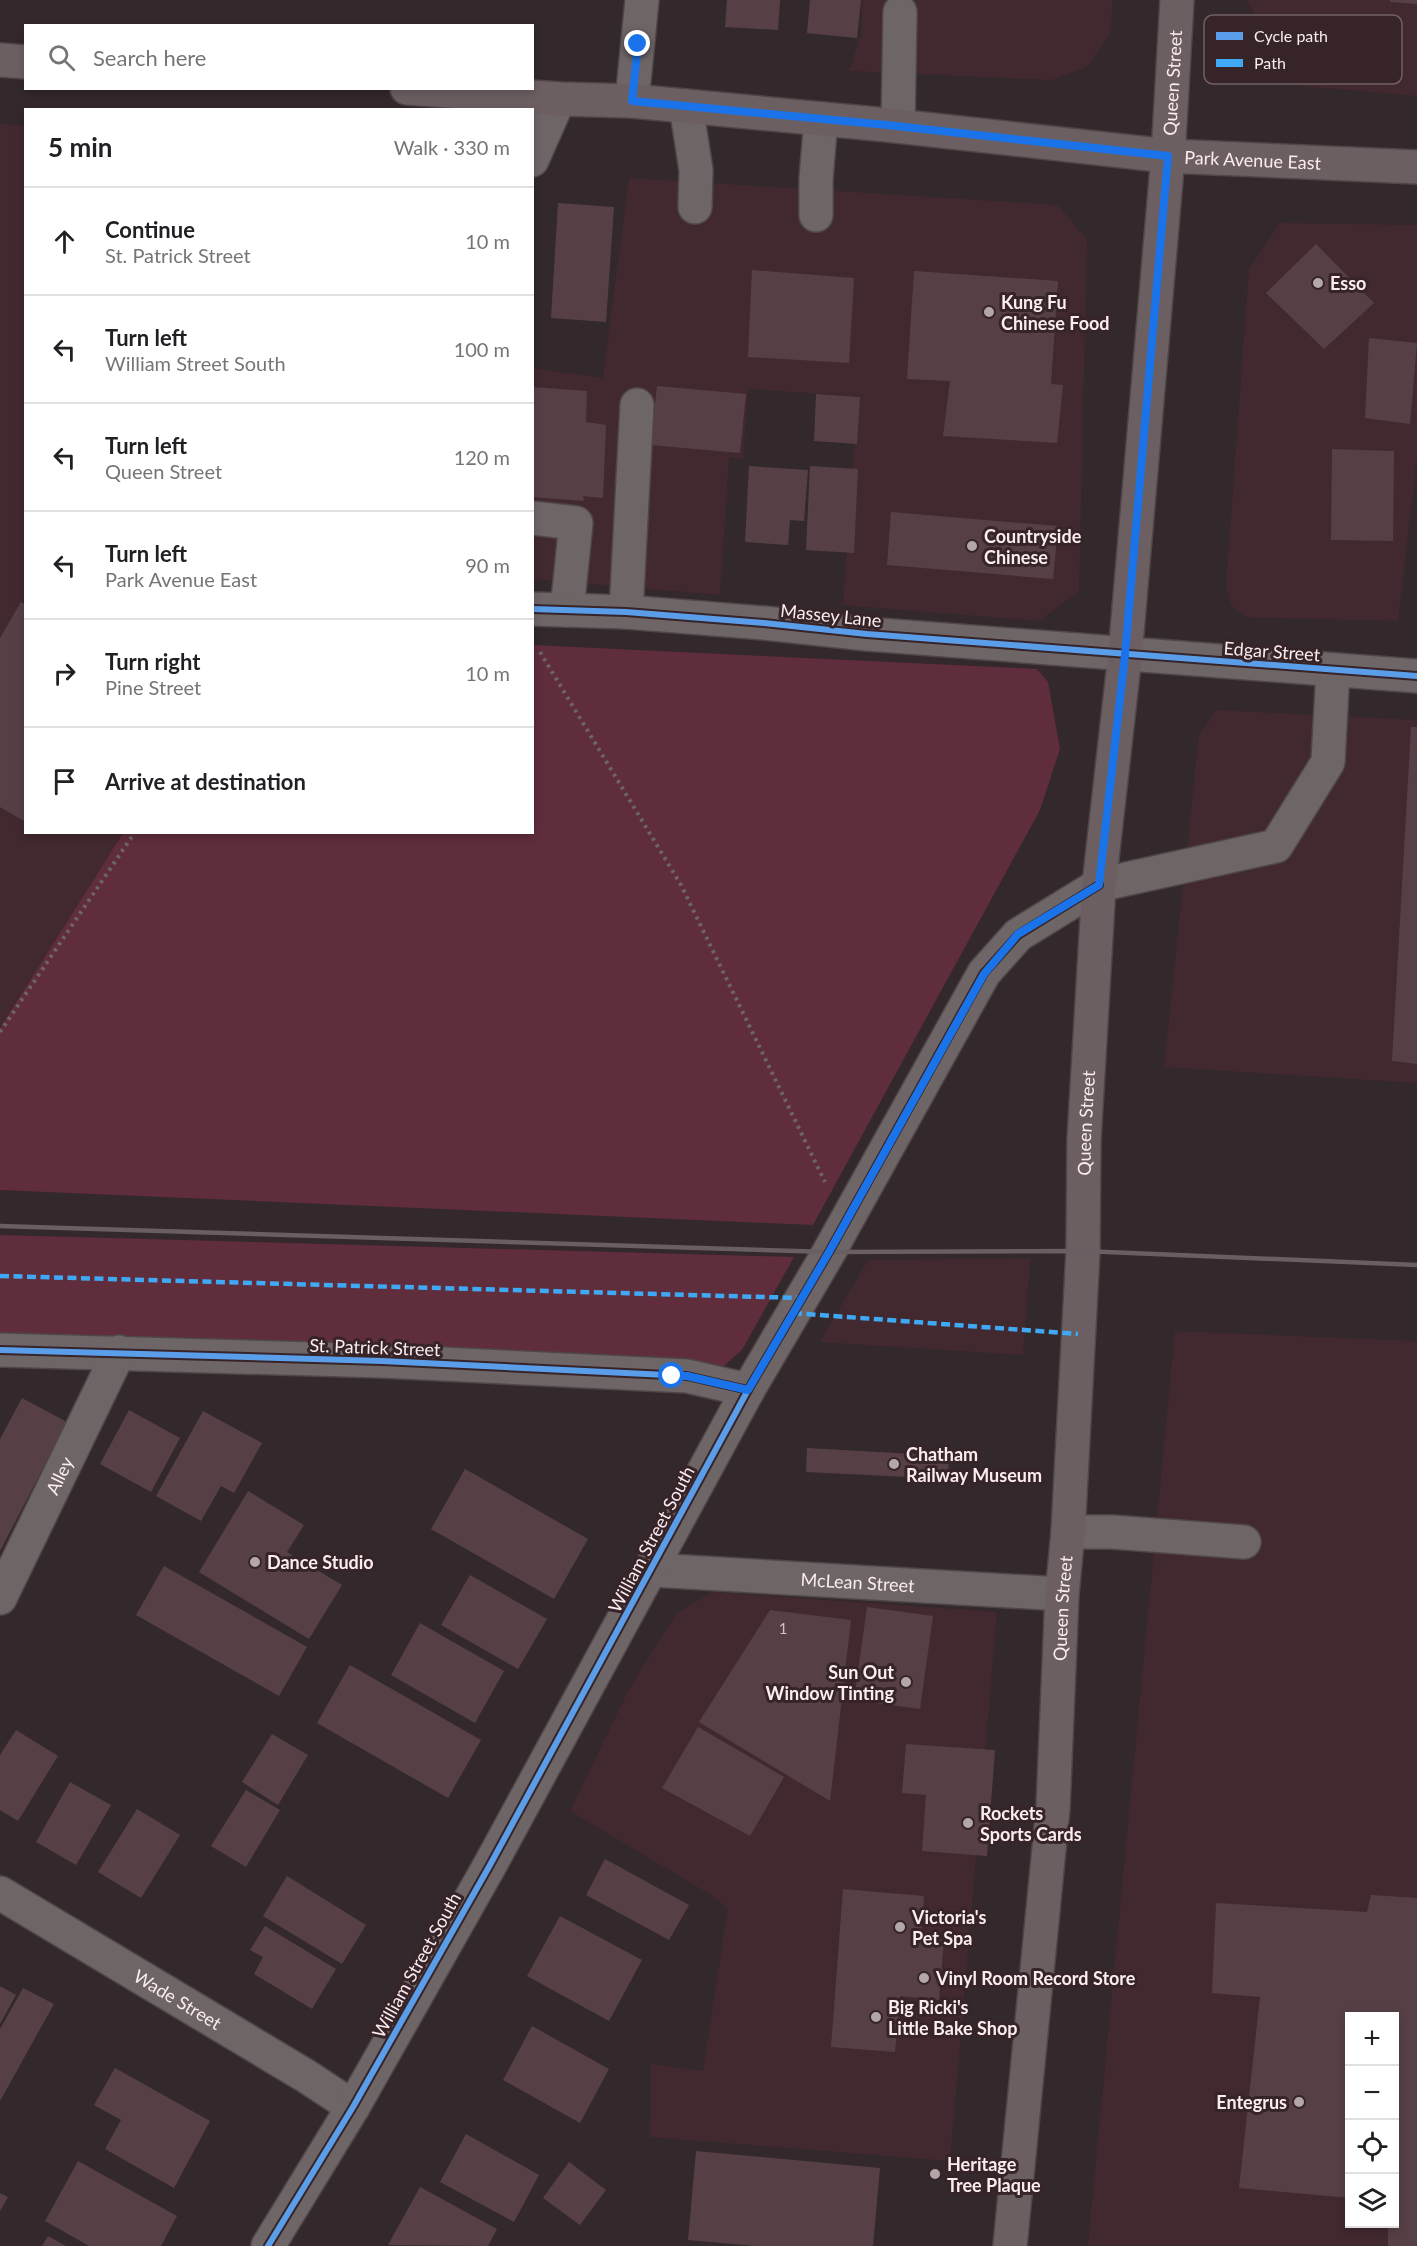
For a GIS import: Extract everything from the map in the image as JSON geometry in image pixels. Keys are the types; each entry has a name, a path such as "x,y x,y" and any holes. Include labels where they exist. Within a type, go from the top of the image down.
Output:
{"main road":[{"name":"Queen Street","path":"1010,2246 1053,1808 1062,1594 1068,1532 1083,1251 1084,1140 1099,885 1125,655 1168,156 1177,0"},
{"path":"0,60 24,62"},
{"name":"Park Avenue East","path":"435,90 559,99 632,101 898,126 1168,156 1417,167"}],"street":[{"path":"632,101 642,0"},
{"path":"898,126 900,12"},
{"path":"534,155 559,99"},
{"path":"686,106 696,170 695,207"},
{"path":"816,215 816,178 821,119"},
{"path":"626,612 637,405"},
{"path":"534,518 576,523 567,610"},
{"name":"Massey Lane","path":"534,609 626,612 1125,655"},
{"name":"Edgar Street","path":"1125,655 1417,676"},
{"name":"William Street South","path":"268,2246 353,2107 496,1854 748,1390 829,1252 984,974 1018,934 1099,885 1276,846 1328,762 1333,670"},
{"name":"St. Patrick Street","path":"0,1350 393,1362 687,1376 748,1390"},
{"name":"Alley","path":"0,1598 119,1352"},
{"path":"1068,1532 1112,1532 1244,1542"},
{"name":"McLean Street","path":"652,1570 1062,1594"},
{"name":"Wade Street","path":"0,1893 306,2076 353,2107"}],"path":[{"path":"540,652 681,885 828,1188"},
{"path":"0,1032 134,834"}],"shaded area":[{"path":"862,0 1113,0 1110,33 1088,66 1052,80 849,71 861,35"},
{"path":"1246,0 1417,0 1417,96 1302,86 1301,84 1402,84 1402,15 1256,15"},
{"path":"0,124 24,126 24,834 122,834 0,1028"},
{"path":"629,178 1058,205 1087,240 1079,591 1039,621 843,605 858,396 748,389 743,459 729,457 720,595 534,579 534,368 603,378"},
{"path":"1280,223 1417,225 1417,456 1398,621 1245,617 1231,605 1226,587 1249,269"},
{"path":"534,645 1037,669 1048,682 1060,749 1040,810 813,1225 0,1190 0,1028 122,834 534,834"},
{"path":"1216,710 1417,720 1417,1083 1164,1067 1199,736"},
{"path":"0,1235 794,1257 742,1350 717,1372 0,1357"},
{"path":"1030,1258 1023,1355 820,1342 868,1260"},
{"path":"1175,1331 1417,1341 1417,2246 1088,2246"},
{"path":"712,1592 997,1612 950,2161 650,2137 651,2064 703,2071 728,1908 708,1893 570,1811 629,1689 676,1614"}],"building":[{"path":"727,0 780,0 778,30 725,27"},
{"path":"810,0 861,0 857,38 807,33"},
{"path":"1390,0 1417,0 1417,4 1390,2"},
{"path":"558,203 614,207 606,322 551,318"},
{"path":"1316,244 1374,303 1324,349 1266,293"},
{"path":"752,270 854,278 849,363 748,357"},
{"path":"914,271 1058,281 1051,384 1063,385 1057,443 943,436 950,381 907,379"},
{"path":"1369,338 1417,343 1410,424 1365,418"},
{"path":"657,386 746,394 740,453 651,445"},
{"path":"534,387 587,391 586,422 606,425 603,498 583,496 584,501 534,497"},
{"path":"816,394 860,397 857,444 814,441"},
{"path":"1332,449 1394,451 1393,541 1331,540"},
{"path":"749,466 808,470 804,521 790,520 788,545 745,542"},
{"path":"810,466 858,469 854,553 806,550"},
{"name":"Countryside Chinese","path":"891,512 1058,526 1053,579 887,565"},
{"path":"21,602 24,604 24,821 0,807 0,638"},
{"path":"1411,727 1417,727 1417,1064 1392,1061"},
{"path":"22,1398 67,1422 0,1551 0,1439"},
{"path":"129,1410 180,1438 151,1492 100,1464"},
{"path":"203,1411 262,1443 234,1493 221,1486 201,1521 156,1496"},
{"path":"807,1448 949,1456 948,1479 806,1472"},
{"path":"465,1469 588,1539 554,1599 431,1529"},
{"name":"Dance Studio","path":"248,1491 304,1525 287,1552 342,1585 309,1639 199,1572"},
{"path":"164,1566 307,1647 279,1696 136,1615"},
{"path":"470,1575 547,1619 518,1669 441,1625"},
{"path":"867,1607 933,1616 920,1709 854,1700"},
{"path":"770,1610 851,1620 830,1801 699,1722"},
{"path":"420,1623 504,1671 475,1723 391,1675"},
{"path":"350,1665 481,1740 448,1798 317,1723"},
{"path":"698,1727 784,1777 750,1836 662,1788"},
{"path":"16,1730 58,1756 18,1821 0,1810 0,1755"},
{"path":"272,1734 308,1755 278,1805 242,1782"},
{"path":"906,1744 995,1750 987,1856 922,1851 926,1795 902,1793"},
{"path":"70,1782 111,1805 76,1865 36,1842"},
{"path":"246,1790 280,1810 246,1867 211,1846"},
{"path":"137,1809 180,1835 141,1898 98,1872"},
{"path":"605,1859 689,1905 669,1940 586,1895"},
{"path":"287,1876 366,1925 342,1964 263,1916"},
{"path":"843,1889 924,1896 921,1938 944,1940 939,2000 900,1996 895,2052 831,2047"},
{"name":"Entegrus","path":"1371,1895 1417,1898 1417,2246 1388,2246 1388,2228 1399,2228 1399,2012 1345,2012 1345,2198 1239,2188 1260,1997 1212,1993 1216,1903 1367,1912"},
{"path":"560,1916 642,1960 609,2021 527,1976"},
{"path":"265,1926 336,1969 312,2009 254,1974 263,1957 250,1950"},
{"path":"0,1986 16,1995 0,2024"},
{"path":"23,1988 54,2004 0,2101 0,2029"},
{"path":"532,2026 609,2069 580,2123 503,2080"},
{"path":"115,2068 210,2121 174,2188 105,2149 121,2120 94,2105"},
{"path":"466,2134 539,2175 514,2222 440,2182"},
{"path":"696,2151 880,2168 873,2246 755,2246 688,2240"},
{"path":"78,2161 177,2216 161,2246 89,2246 45,2221"},
{"path":"569,2162 606,2190 580,2225 543,2198"},
{"path":"420,2187 497,2229 488,2246 388,2245"},
{"path":"0,2193 8,2197 0,2211"},
{"path":"48,2236 66,2246 42,2246"}],"railway":[{"path":"0,1226 829,1252 1083,1251 1417,1265"}],"marked path":[{"path":"0,1276 801,1298"},
{"path":"793,1313 1078,1334"}],"cycle path":[{"path":"534,609 626,612 867,634 1417,676"},
{"path":"268,2246 353,2107 490,1865 748,1390 829,1252 984,973 1018,935 1099,885"},
{"path":"0,1350 382,1361 687,1376 748,1390"}],"place":[{"name":"Esso","path":"1318,283"},
{"name":"Kung Fu Chinese Food","path":"989,312"},
{"name":"Countryside Chinese","path":"972,546"},
{"name":"Chatham Railway Museum","path":"894,1464"},
{"name":"Dance Studio","path":"255,1562"},
{"name":"Sun Out Window Tinting","path":"906,1682"},
{"name":"Rockets Sports Cards","path":"968,1823"},
{"name":"Victoria's Pet Spa","path":"900,1927"},
{"name":"Vinyl Room Record Store","path":"924,1978"},
{"name":"Big Ricki's Little Bake Shop","path":"876,2017"},
{"name":"Entegrus","path":"1299,2102"},
{"name":"Heritage Tree Plaque","path":"935,2174"}],"route":[{"path":"638,44 632,101 887,125 1168,156 1125,655 1099,885 1018,934 984,974 829,1252 748,1390 687,1376 672,1376"}]}
